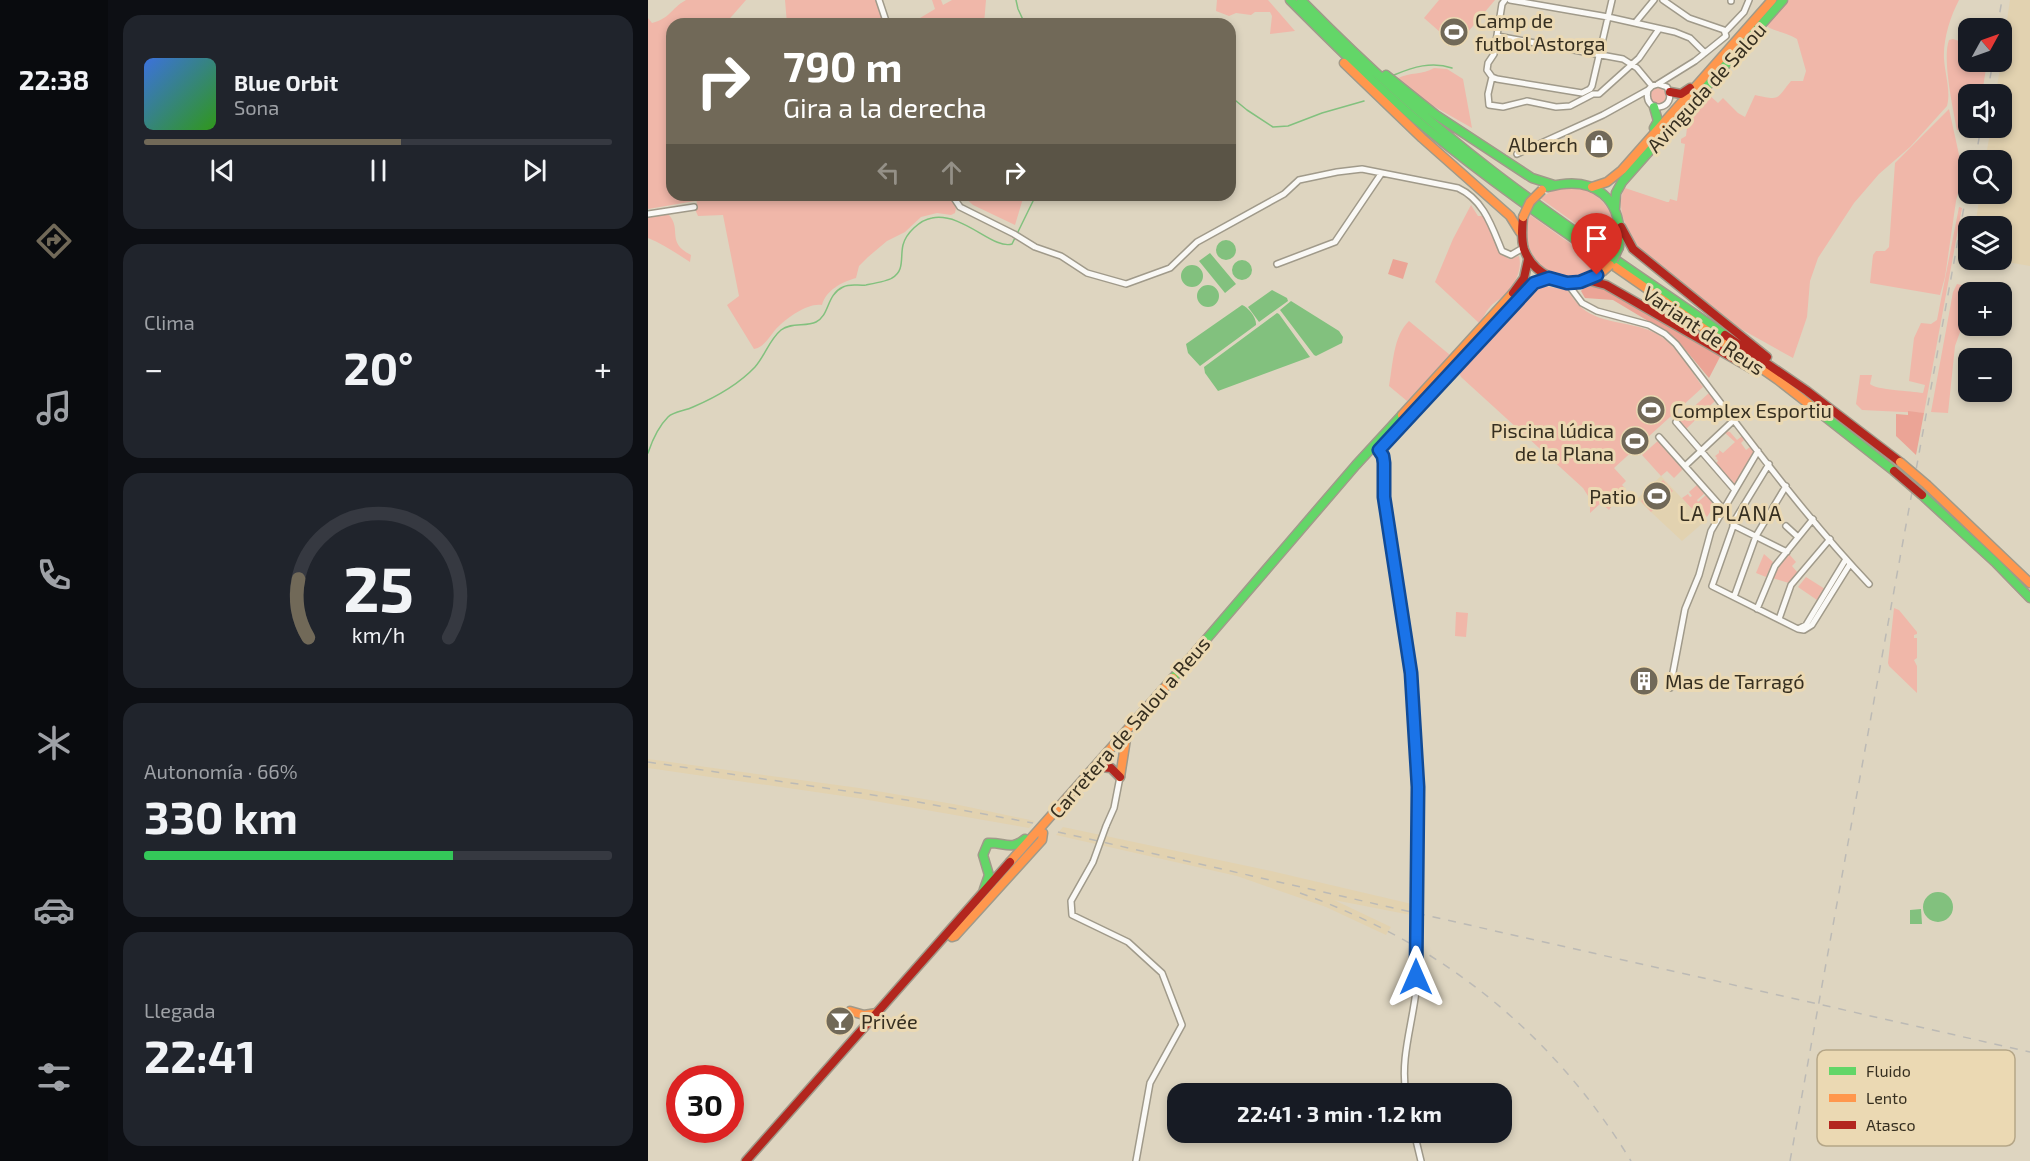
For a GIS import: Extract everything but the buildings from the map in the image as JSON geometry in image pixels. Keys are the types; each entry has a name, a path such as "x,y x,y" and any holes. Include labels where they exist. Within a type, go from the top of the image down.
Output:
{"main road":[{"name":"Variant de Reus","path":"1290,0 1300,5 1324,35 1427,129 1514,197 1900,462 2030,583"},
{"path":"1306,0 1376,67 1436,115 1532,178 1554,185"},
{"name":"Avinguda de Salou","path":"1626,172 1642,148 1772,0"},
{"name":"Avinguda de Salou","path":"1626,172 1783,0"},
{"path":"1300,5 1302,19 1320,39 1422,138 1510,216 1520,232 1528,260 1538,271 1549,278 1567,283 1583,281 1606,285 1793,395 1802,393 1800,381 1633,249 1621,228 1615,208 1616,193 1626,172"},
{"path":"1668,90 1681,94 1705,76"},
{"path":"1642,148 1658,121 1654,106"},
{"path":"1592,187 1626,172"},
{"path":"1520,232 1523,217 1530,202 1542,190 1554,185 1572,182 1592,187 1605,195 1615,208"},
{"path":"1583,281 1602,272 1613,260 1619,247 1621,228"},
{"path":"1516,296 1525,276 1528,260"},
{"path":"754,1161 1516,296 1534,283 1549,278"},
{"name":"Carretera de Salou a Reus","path":"746,1161 1089,773 1356,465 1516,296"},
{"name":"Variant de Reus","path":"1802,393 1922,495 1995,562 2030,598"},
{"path":"1120,777 1126,739"},
{"path":"1100,767 1111,768 1120,777"},
{"path":"982,894 989,876 982,855 988,843 996,842 1015,847 1023,842 1081,775 1089,773"},
{"path":"859,1034 858,1018 850,1011 864,1015 877,1013"}],"street":[{"path":"879,0 885,18"},
{"path":"1504,0 1494,54 1488,63 1489,105 1503,107 1527,101 1556,107 1570,106 1593,94 1599,94 1632,64 1659,29"},
{"path":"1510,0 1608,17 1683,34 1705,53"},
{"path":"1490,75 1574,92 1587,92 1592,86 1612,0"},
{"path":"1635,23 1654,0"},
{"path":"1663,0 1680,13 1724,30 1726,34"},
{"path":"1517,154 1603,115 1635,96 1649,91 1705,53 1726,34 1744,12 1749,0"},
{"path":"1497,36 1623,59 1644,75 1649,91 1648,101 1654,106 1661,107 1669,100 1667,82 1671,75"},
{"path":"1658,84 1668,90"},
{"path":"956,201 960,207 1035,247 1061,256 1087,273 1126,284 1170,268 1197,242 1284,194 1299,180 1337,171 1362,169 1458,188 1480,205 1502,251 1511,255 1523,248"},
{"path":"1277,264 1335,242 1381,174"},
{"path":"648,214 694,207"},
{"path":"1578,296 1583,281"},
{"path":"1567,283 1582,303 1597,311 1648,325 1665,334 1676,344 1786,486 1848,562 1869,584"},
{"path":"1685,466 1734,420"},
{"path":"1676,422 1734,489"},
{"path":"1659,436 1723,509"},
{"path":"1379,450 1383,456 1384,497 1411,673 1418,787 1416,991 1410,1022 1405,1083"},
{"path":"1670,688 1685,609 1702,567 1711,531 1758,451"},
{"path":"1769,464 1736,518 1712,585 1798,629 1807,627 1848,562"},
{"path":"1734,597 1756,536 1786,486"},
{"path":"1757,609 1775,566 1814,519"},
{"path":"1733,525 1787,552"},
{"path":"1786,526 1798,537"},
{"path":"1779,620 1791,585 1830,539"},
{"path":"1120,777 1114,808 1093,862 1071,902 1072,915 1128,942 1162,973 1182,1025 1150,1083 1136,1161"},
{"path":"1417,1143 1421,1161"}],"shaded area":[{"path":"686,0 746,0 730,18 666,18 666,201 695,201 648,209 648,18 652,23 658,21"},
{"path":"785,0 878,0 883,18 786,18"},
{"path":"932,0 941,0 943,5 952,0 986,0 984,18 920,18 935,9"},
{"path":"1217,0 1268,0 1295,31 1270,34 1272,16 1270,12 1255,12 1251,15 1236,13 1229,16 1216,11"},
{"name":"Camp de futbol Astorga","path":"1439,0 1495,0 1456,46 1424,18"},
{"path":"1789,0 1959,0 1950,21 1945,44 1947,106 1910,147 1879,174 1854,203 1818,258 1810,281 1807,317 1793,358 1741,329 1644,252 1629,231 1621,204 1625,188 1667,202 1670,199 1677,201 1685,144 1681,143 1681,139 1686,136 1688,120 1682,119 1707,93 1718,103 1723,98 1745,117 1755,95 1774,98 1780,95 1791,81 1803,81 1806,71 1797,39 1771,29 1767,25"},
{"path":"2010,0 2030,0 2030,266 2012,263 2012,216 1977,216 1978,204 2012,204 2012,150 1987,150 1989,138 2012,138 2012,84 1997,84 1999,72 2012,72 2012,18 2007,18"},
{"path":"1949,40 1958,41 1958,72 1985,72 1984,84 1958,84 1958,130 1949,84 1947,48"},
{"path":"1434,68 1447,69 1463,79 1472,128 1428,103 1398,78"},
{"path":"1655,88 1661,88 1666,96 1664,102 1655,104 1650,99 1650,93"},
{"path":"1949,109 1958,150 1958,193 1940,295 1870,283 1873,255 1876,251 1885,251 1889,247 1895,163"},
{"path":"1570,187 1596,196 1608,209 1612,216 1615,233 1611,249 1540,198 1554,190"},
{"path":"697,201 952,201 956,208 955,213 951,215 937,213 921,217 905,232 887,241 868,257 859,266 856,278 835,287 827,295 822,305 804,308 793,315 779,326 762,345 754,349 727,305 739,296 723,215 698,216 694,207 697,205"},
{"path":"969,201 1022,201 1015,225"},
{"path":"1471,205 1478,216 1485,216 1502,254 1509,259 1519,256 1520,262 1513,285 1491,306 1479,323 1435,282 1453,239"},
{"path":"1959,207 1962,208 1961,216 1958,216 1958,230 1924,413 1862,410 1856,404 1860,375 1872,375 1870,384 1879,388 1923,393 1925,385 1909,381 1914,338 1921,323 1931,324 1937,320"},
{"path":"668,214 674,225 676,240 683,250 691,255 690,262 648,238 648,215"},
{"path":"1529,214 1600,265 1587,275 1572,278 1559,276 1546,270 1536,260 1529,246 1526,231"},
{"path":"1226,240 1233,243 1236,250 1233,257 1226,260 1219,257 1216,250 1219,243"},
{"path":"1210,253 1236,284 1225,293 1199,261"},
{"path":"1393,259 1408,263 1403,279 1388,274"},
{"path":"1242,260 1249,263 1252,270 1249,277 1242,280 1235,277 1232,270 1235,263"},
{"path":"1192,265 1200,268 1203,276 1200,284 1192,287 1184,284 1181,276 1184,268"},
{"path":"1958,284 1959,336 1955,346 1948,413 1931,412 1953,292"},
{"path":"1208,285 1216,288 1219,296 1216,304 1208,307 1200,304 1197,296 1200,288"},
{"path":"1545,286 1567,290 1582,308 1599,317 1657,334 1677,351 1703,387 1614,468 1626,481 1622,485 1625,488 1609,510 1601,503 1590,513 1590,499 1583,488 1461,377 1458,370 1502,321 1534,290"},
{"path":"1585,286 1602,287 1721,355 1709,378 1678,341 1613,300 1585,298 1581,291"},
{"path":"1272,290 1287,298 1288,301 1259,322 1248,307"},
{"path":"1291,301 1339,331 1343,337 1342,343 1314,355 1280,310"},
{"path":"1242,305 1252,313 1256,325 1200,366 1188,353 1186,344"},
{"path":"1277,313 1310,357 1218,391 1205,373 1204,367"},
{"path":"1409,321 1450,355 1407,401 1389,386 1397,343"},
{"path":"1709,393 1715,401 1685,430 1678,421"},
{"path":"1908,411 1924,413 1916,455 1896,436 1896,414 1908,415"},
{"path":"1726,431 1737,440 1742,436 1744,440 1741,443 1746,450 1750,447 1755,453 1735,486 1715,464 1717,459 1714,461 1719,450 1723,453 1735,442 1724,432"},
{"path":"1660,439 1684,468 1674,478 1667,471 1661,476 1642,455"},
{"path":"1661,476 1704,522 1682,541 1637,499"},
{"name":"Patio","path":"1663,480 1673,491 1651,512 1641,501"},
{"path":"1698,484 1706,492 1697,500 1698,502 1707,494 1716,503 1707,517 1705,515 1702,518 1704,522 1682,498 1688,494 1692,496 1689,492"},
{"path":"1764,554 1773,562 1766,577 1756,573"},
{"path":"1789,554 1796,562 1792,566 1798,573 1789,583 1772,578 1776,569"},
{"path":"1806,577 1825,589 1817,600 1798,587"},
{"path":"1894,608 1899,610 1917,632 1914,638 1917,638 1917,658 1914,660 1917,666 1917,693 1888,663"},
{"path":"1456,612 1468,613 1466,637 1455,636"},
{"path":"648,759 859,788 1035,821 1029,828 857,798 648,768"},
{"path":"1063,827 1271,871 1412,904 1411,915 1334,900 1391,927 1386,935 1326,907 1237,876 1056,835"},
{"path":"1938,892 1949,896 1953,907 1949,918 1938,922 1927,918 1923,907 1927,896"},
{"path":"1921,909 1922,924 1910,924 1910,910"}],"waterway":[{"path":"1016,0 1022,18"},
{"path":"1394,75 1423,66 1437,65 1452,68"},
{"path":"1236,101 1273,127 1288,126 1364,101"},
{"path":"648,453 656,434 668,417 709,399 742,379 758,363 773,338 781,330 789,326 816,322 824,315 834,295 843,287 866,285 890,279 896,275 899,272 905,240 918,224 932,218 955,220 996,242 1012,244 1033,201"}],"railway":[{"path":"1999,18 2002,0"},
{"path":"1989,84 1991,72"},
{"path":"1977,150 1979,138"},
{"path":"1790,1161 1965,204"},
{"path":"648,762 907,800 1033,823"},
{"path":"1058,832 2030,1052"},
{"path":"1300,893 1352,914 1400,938 1446,966 1489,998 1529,1033 1566,1072 1600,1115 1631,1161"}],"traffic: fast":[{"path":"1290,0 1373,82 1426,128 1495,182 1614,266"},
{"path":"1301,0 1393,88 1466,150 1548,213 1725,335"},
{"path":"1615,208 1616,193 1622,182 1783,0"},
{"path":"1386,75 1436,115 1532,178 1554,185"},
{"path":"1654,107 1658,121 1654,128"},
{"path":"1548,187 1580,184 1603,194 1611,203 1617,216 1619,247"},
{"path":"1613,260 1619,247"},
{"path":"1518,298 1534,283 1549,278"},
{"path":"1389,438 1518,298"},
{"path":"1810,405 1894,471"},
{"path":"1173,678 1356,465 1402,415"},
{"path":"1922,495 1995,562 2030,598"},
{"path":"984,889 989,875 983,855 988,843 1016,845 1025,839"}],"traffic: slow":[{"path":"1592,187 1607,182 1622,170 1772,0"},
{"path":"1344,63 1422,138 1510,216 1520,232"},
{"path":"1523,217 1530,202 1542,190"},
{"path":"1602,272 1610,265"},
{"path":"1614,266 1778,380 1810,405"},
{"path":"1402,415 1513,293"},
{"path":"1900,462 1927,485"},
{"path":"1927,485 2030,583"},
{"path":"1010,862 1173,678"},
{"path":"1120,777 1126,739"},
{"path":"952,937 1042,840 1043,833"},
{"path":"850,1011 864,1015 877,1013"}],"traffic: jam":[{"path":"1670,92 1681,94 1690,88"},
{"path":"1523,217 1524,249 1528,258 1541,272 1567,282 1587,279 1602,272"},
{"path":"1621,227 1633,249 1767,357"},
{"path":"1513,293 1524,278 1528,260"},
{"path":"1587,280 1606,285 1752,369"},
{"path":"1725,335 1807,391 1900,462"},
{"path":"1894,471 1922,495"},
{"path":"1100,767 1111,768 1120,777"},
{"path":"746,1161 1010,862"}],"place":[{"name":"Camp de futbol Astorga","path":"1454,32"},
{"name":"Alberch","path":"1599,144"},
{"name":"Complex Esportiu","path":"1651,410"},
{"name":"Piscina lúdica de la Plana","path":"1635,441"},
{"name":"Patio","path":"1657,496"},
{"name":"Mas de Tarragó","path":"1644,681"},
{"name":"Privée","path":"840,1021"}],"district":[{"name":"LA PLANA","path":"1731,512"}],"route":[{"path":"1416,977 1418,787 1411,673 1384,497 1383,456 1379,450 1534,283 1549,278 1567,283 1580,282 1597,275"}]}
